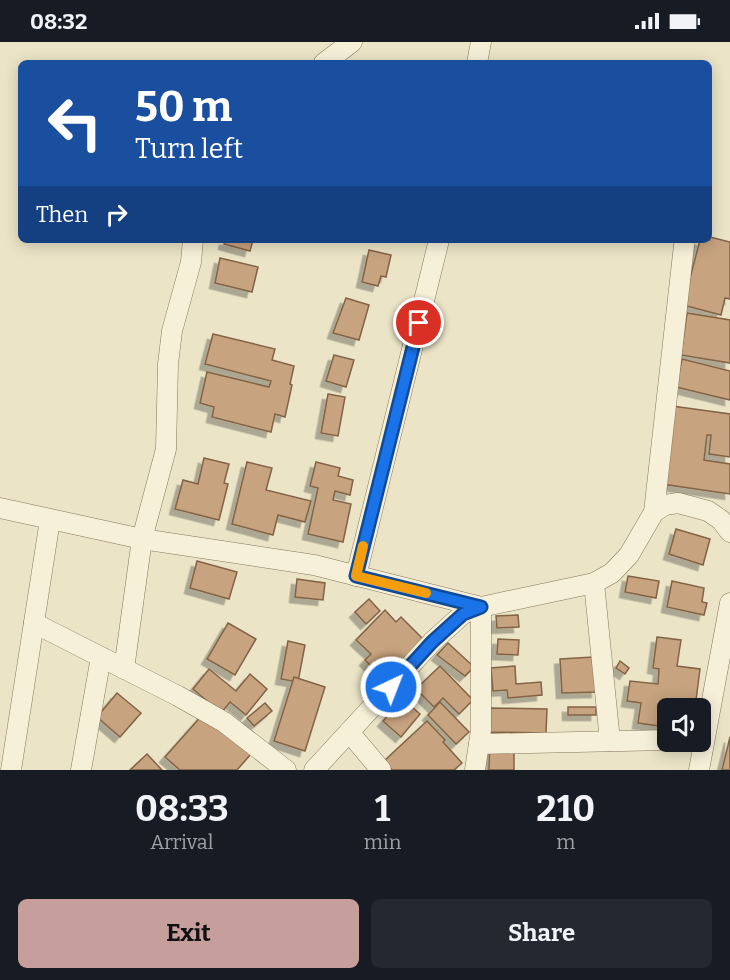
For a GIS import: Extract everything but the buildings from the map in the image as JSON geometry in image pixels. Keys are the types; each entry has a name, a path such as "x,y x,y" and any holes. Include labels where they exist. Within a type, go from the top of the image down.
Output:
{"street":[{"path":"328,60 352,42"},
{"path":"478,60 481,42"},
{"path":"124,669 142,539 166,449 168,364 172,331 192,262 193,243"},
{"path":"356,576 438,243"},
{"path":"314,770 432,642 463,614 481,607 594,583 612,573 629,555 654,512 684,245"},
{"path":"654,512 665,504 678,503 708,511 721,520 730,532"},
{"path":"0,508 142,539 314,565 481,607"},
{"path":"14,770 50,520"},
{"path":"594,583 610,741"},
{"path":"711,699 730,603"},
{"path":"475,770 481,730 481,607"},
{"path":"34,623 178,696 224,722 286,770"},
{"path":"81,770 101,657"},
{"path":"349,732 381,770"},
{"path":"479,744 657,740"},
{"path":"699,770 701,752"}],"slow traffic":[{"path":"363,546 356,576 426,593"}],"route":[{"path":"391,687 432,642 463,614 481,607 356,576 419,323"}]}
